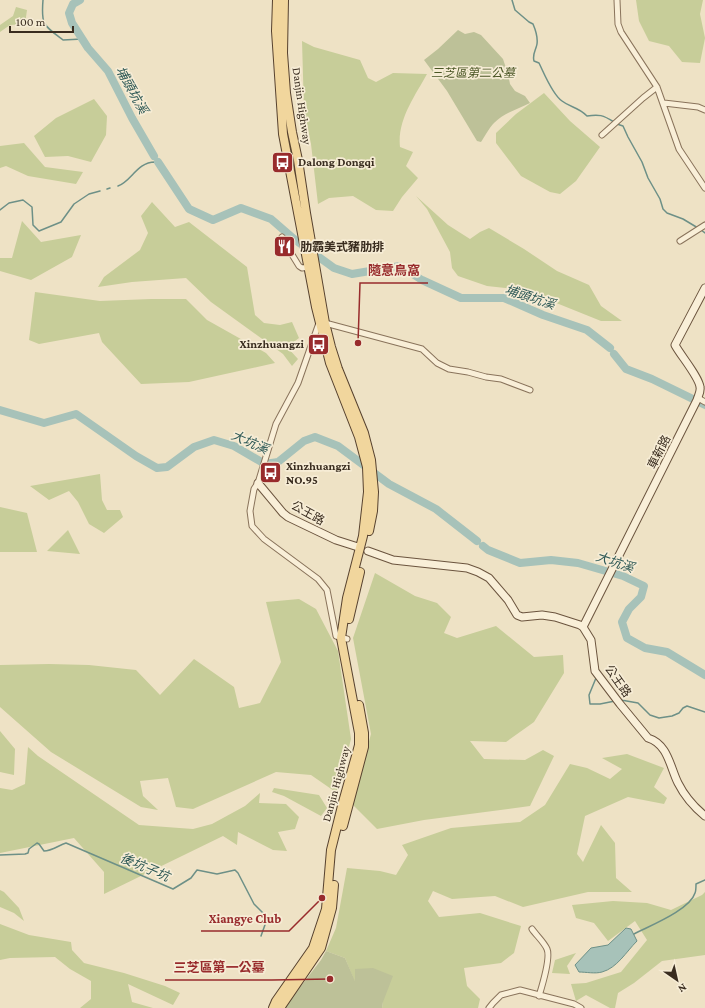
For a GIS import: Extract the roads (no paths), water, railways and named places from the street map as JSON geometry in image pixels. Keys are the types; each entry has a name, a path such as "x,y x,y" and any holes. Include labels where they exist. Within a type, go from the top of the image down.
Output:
{"main road":[{"name":"Danjin Highway","path":"277,0 276,31 283,134 308,265"},
{"name":"Danjin Highway","path":"273,1008 276,1001 320,948 332,908 336,852 364,747 363,722 344,639 363,549 373,511 371,480 364,433 334,358 322,323 317,271 286,93 283,53 284,0"},
{"path":"308,265 322,323"},
{"name":"Danjin Highway","path":"280,1008 306,965"}],"street":[{"path":"617,0 618,24 621,32 657,87 679,148 705,188"},
{"path":"602,134 657,87"},
{"path":"664,103 705,110"},
{"path":"680,241 701,228"},
{"path":"282,237 290,247 291,253 299,266 302,268 308,265"},
{"name":"車新路","path":"583,627 698,399 700,386 698,378 681,356 675,345 705,288"},
{"path":"344,639 336,636 327,590 318,578 264,539 252,526 250,511 254,489 258,482 276,424 298,384 322,323 422,349 440,365 449,369 501,379 530,390"},
{"path":"698,399 705,402"},
{"name":"公王路","path":"258,482 288,517 336,540 393,560 467,568 488,578 508,600 517,615 522,617 542,615 555,617 583,627 591,640 595,671 616,700 648,738 652,739 662,749 670,762 677,782 684,793 705,816"},
{"path":"532,929 547,950 548,954 545,977 540,996"},
{"path":"489,1008 493,1002 502,995 520,990 574,1004 580,1008"}],"water":[{"path":"626,928 631,929 637,941 617,963 602,972 579,972 575,965 591,948 608,945"}],"waterway":[{"path":"43,0 42,15 47,27 63,40 82,39"},
{"name":"埔頭坑溪","path":"80,0 73,4 69,13 72,23 88,48 108,71 132,118 154,156"},
{"path":"512,0 515,10 533,24 537,39 533,56 534,61 539,63 558,98 580,110 587,116 601,116 614,122"},
{"path":"617,124 623,126 642,162 648,178 660,199 663,209 667,213 683,219 698,228"},
{"path":"118,186 127,181 143,165 155,162 163,169"},
{"name":"埔頭坑溪","path":"158,162 189,209 213,220 241,208 271,219 294,239 334,268 352,274 400,266 422,280 461,298 504,298 543,315 587,330 610,348"},
{"path":"0,210 9,203 23,200 32,207 33,225 39,231 61,222 74,204 89,194 100,191"},
{"path":"701,230 705,233"},
{"name":"埔頭坑溪","path":"614,354 626,369 652,379 705,405"},
{"name":"大坑溪","path":"0,410 44,423 76,414 136,456 157,468 167,467 194,447 214,440 234,446 265,464 278,462 304,441 315,437 338,446 389,484 436,509 477,541"},
{"name":"大坑溪","path":"483,546 488,550 520,563 551,560 578,563 623,576 644,586 641,597 629,609 622,622 627,638 645,648 667,652 705,675"},
{"path":"596,678 589,695 590,704 615,701"},
{"path":"621,700 638,703 650,715 659,718 672,716 679,713 687,706 705,712"},
{"name":"後坑子坑","path":"0,855 25,854 28,853 29,849 37,843 44,851 66,843 173,889 191,878 197,870 217,874 235,870 254,904 264,914 266,922 261,936"},
{"path":"634,934 668,917 685,905 692,899 696,890 696,884 705,880"}],"place":[{"name":"Dalong Dongqi","path":"283,162"},
{"name":"肋霸美式豬肋排","path":"285,247"},
{"name":"隨意鳥窩","path":"358,343"},
{"name":"Xinzhuangzi","path":"319,344"},
{"name":"Xinzhuangzi NO.95","path":"271,473"},
{"name":"Xiangye Club","path":"322,898"},
{"name":"三芝區第一公墓","path":"330,979"}],"park label":[{"name":"三芝區第二公墓","path":"473,73"}]}
